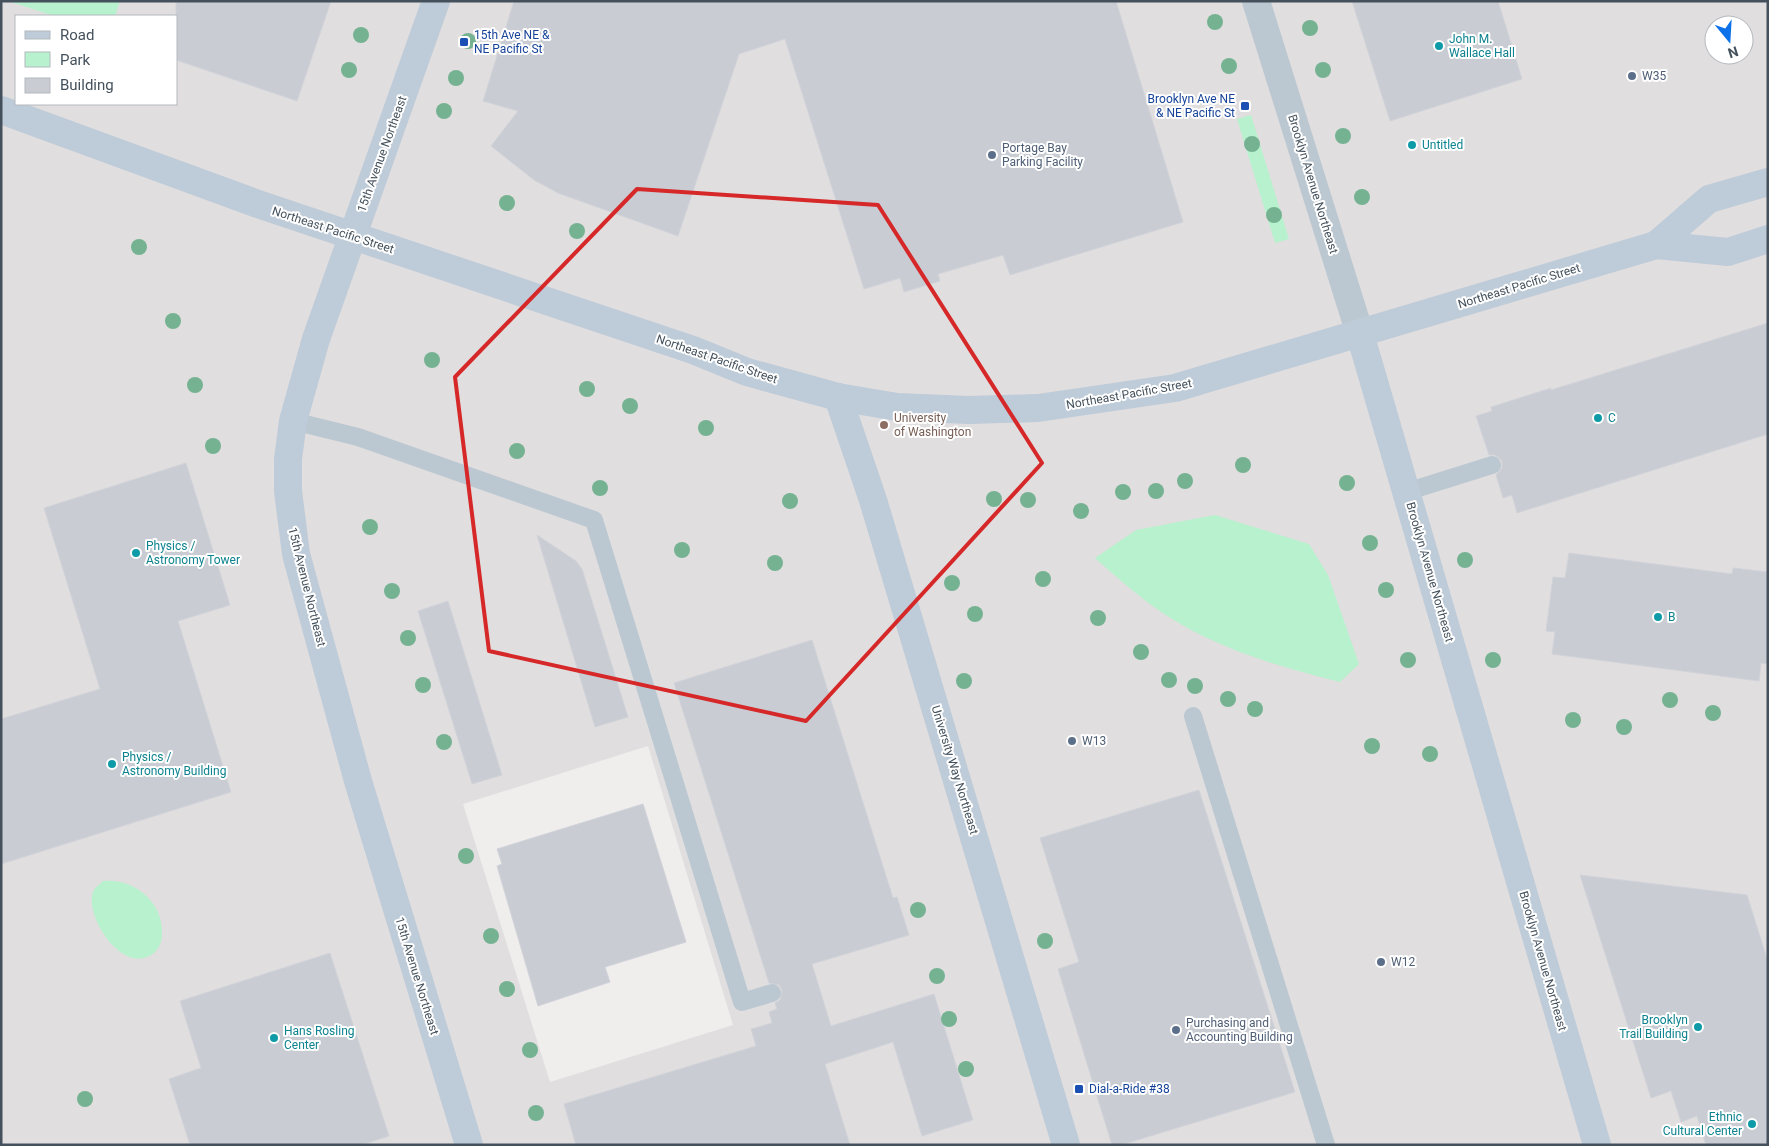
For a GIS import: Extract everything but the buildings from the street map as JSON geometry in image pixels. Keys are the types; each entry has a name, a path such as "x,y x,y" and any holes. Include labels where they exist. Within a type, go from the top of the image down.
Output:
{"main road":[{"name":"15th Avenue Northeast","path":"436,1 316,339 293,420 288,459 288,491 296,554 358,781 469,1145"},
{"name":"Northeast Pacific Street","path":"1,110 258,204 694,350 747,372 838,398 897,406 969,410 1038,408 1081,404 1174,388 1656,245 1728,252 1768,240"},
{"name":"Northeast Pacific Street","path":"1656,245 1709,199 1768,182"},
{"name":"Brooklyn Avenue Northeast","path":"1360,334 1597,1145"},
{"name":"University Way Northeast","path":"838,398 876,510 1066,1145"}],"street":[{"name":"Brooklyn Avenue Northeast","path":"1256,1 1360,334"}],"lane":[{"path":"293,420 358,437 594,520 742,1002 772,993"},
{"path":"1406,492 1492,465"},
{"path":"1193,716 1326,1145"}],"highlighted area":[{"path":"637,189 878,205 1042,463 806,721 489,651 455,377"}],"shaded area":[{"name":"University of Washington","path":"1,1 1768,1 1768,1145 1,1145","holes":["648,746 733,1025 550,1082 463,804"]}],"green space":[{"path":"8,1 120,1 115,15 51,15"},
{"path":"1251,115 1289,239 1275,243 1237,119"},
{"path":"1215,515 1309,544 1328,575 1359,664 1340,682 1264,661 1215,642 1169,617 1147,602 1095,558 1136,530"},
{"path":"103,881 115,881 136,888 145,894 152,903 158,912 162,935 160,944 155,952 143,958 131,958 109,942 95,916 92,903 93,892"}],"place":[{"name":"15th Ave NE & NE Pacific St","path":"464,42"},
{"name":"John M. Wallace Hall","path":"1439,46"},
{"name":"W35","path":"1632,76"},
{"name":"Brooklyn Ave NE & NE Pacific St","path":"1245,106"},
{"name":"Untitled","path":"1412,145"},
{"name":"Portage Bay Parking Facility","path":"992,155"},
{"name":"C","path":"1598,418"},
{"name":"University of Washington","path":"884,425"},
{"name":"Physics / Astronomy Tower","path":"136,553"},
{"name":"B","path":"1658,617"},
{"name":"W13","path":"1072,741"},
{"name":"Physics / Astronomy Building","path":"112,764"},
{"name":"W12","path":"1381,962"},
{"name":"Brooklyn Trail Building","path":"1698,1027"},
{"name":"Purchasing and Accounting Building","path":"1176,1030"},
{"name":"Hans Rosling Center","path":"274,1038"},
{"name":"Dial-a-Ride #38","path":"1079,1089"},
{"name":"Ethnic Cultural Center","path":"1752,1124"}]}
